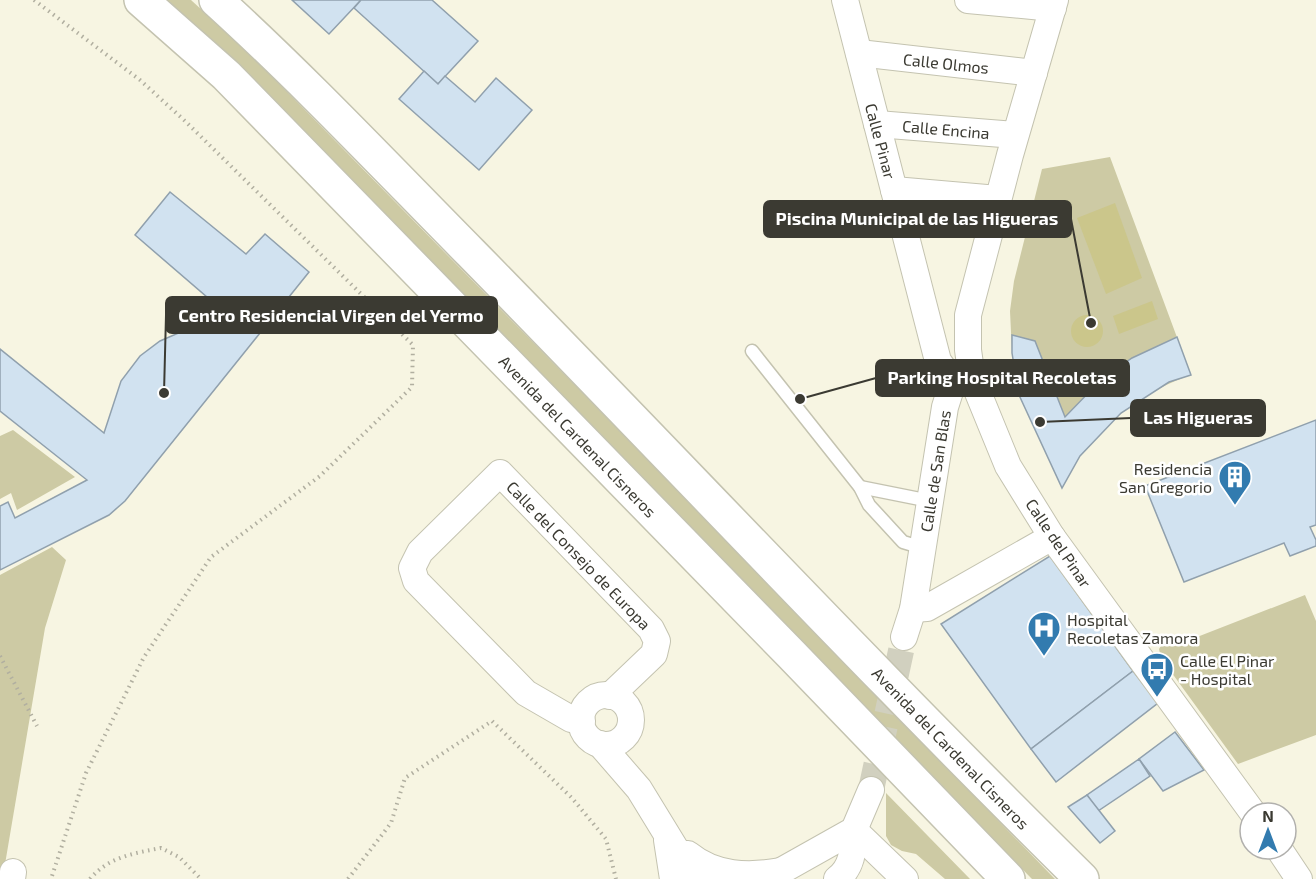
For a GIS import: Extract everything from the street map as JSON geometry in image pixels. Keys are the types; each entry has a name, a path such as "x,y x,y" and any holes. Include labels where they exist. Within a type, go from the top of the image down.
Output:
{"highway":[{"name":"Avenida del Cardenal Cisneros","path":"141,0 226,75 1008,879"},
{"name":"Avenida del Cardenal Cisneros","path":"216,0 264,44 484,267 964,762 1082,879"}],"street":[{"name":"Calle Pinar","path":"845,0 938,361 963,380"},
{"path":"968,0 1054,4"},
{"name":"Calle de San Blas","path":"904,637 913,609 945,408 963,380 968,350 968,315 1015,135 1054,4"},
{"name":"Calle Olmos","path":"859,53 1034,73"},
{"name":"Calle Encina","path":"877,124 1015,135"},
{"path":"894,190 998,200"},
{"name":"Calle del Pinar","path":"963,380 1008,466 1052,537 1243,801"},
{"name":"Calle del Consejo de Europa","path":"582,721 570,719 526,693 416,581 412,568 420,552 500,473 651,629 657,641 654,654 610,696"},
{"path":"913,609 927,608 1052,537"},
{"path":"600,744 612,745 620,741 630,727 631,718 627,706 618,698 610,696 594,698 587,703 581,716 582,728 586,736 600,744 639,789 666,837 680,856 703,879"},
{"path":"837,879 842,876 852,858 854,830 871,790"},
{"path":"666,837 696,861 717,870 737,875 776,875 854,830"},
{"path":"854,830 905,879"},
{"path":"666,837 672,879"},
{"path":"1287,861 1299,879"}],"lane":[{"path":"753,351 860,488 869,505 903,542 923,548"},
{"path":"860,488 930,501"}],"path":[{"path":"34,0 140,80 185,120 413,345 412,387 320,476 211,557 204,567 144,657 86,773 51,879"},
{"path":"0,656 37,726"},
{"path":"348,879 391,823 405,778 492,721 572,798 606,839 616,879"},
{"path":"90,879 95,872 115,860 161,848 179,857 201,879"}],"shaded area":[{"path":"165,0 191,0 250,54 1055,879 1032,879"},
{"path":"1110,157 1191,375 1144,397 1115,418 1080,456 1062,488 1019,395 1012,353 1010,311 1014,281 1042,169"},
{"path":"1115,203 1142,278 1106,294 1077,218"},
{"path":"1152,301 1158,319 1119,334 1113,316"},
{"path":"1087,315 1098,320 1103,331 1098,342 1087,347 1076,342 1071,331 1076,320"},
{"path":"13,430 75,477 17,510 11,493 0,499 0,436"},
{"path":"52,547 66,560 45,628 3,876 0,875 0,575"},
{"path":"1305,595 1316,621 1316,735 1238,764 1161,658 1159,649 1163,643 1170,640 1174,646"},
{"path":"886,793 970,879 945,879 916,854 902,851 891,845 886,836"}],"building":[{"path":"292,0 361,0 329,34"},
{"path":"361,0 432,0 478,41 438,84 354,8"},
{"path":"424,71 438,84 445,76 475,102 496,78 532,110 479,170 399,99"},
{"path":"170,192 246,254 265,234 309,272 125,501 109,515 0,570 0,506 8,502 15,518 87,480 0,411 0,349 104,433 121,381 140,356 160,341 188,329 208,298 135,235"},
{"path":"1012,335 1035,341 1065,417 1112,372 1132,358 1177,337 1191,375 1169,382 1121,413 1080,456 1062,488 1019,395 1012,353"},
{"name":"Residencia San Gregorio","path":"1316,420 1316,525 1310,527 1316,540 1316,546 1290,556 1284,543 1184,582 1145,486"},
{"name":"Hospital Recoletas Zamora","path":"1050,556 1133,671 1031,749 941,624"},
{"path":"1133,671 1158,703 1056,782 1031,749"},
{"path":"1175,732 1204,770 1163,791 1139,759"},
{"path":"1139,759 1150,776 1098,811 1087,795"},
{"path":"1087,795 1115,831 1100,843 1068,807"}],"tunnel":[{"path":"871,790 904,637"}],"place":[{"name":"Piscina Municipal de las Higueras","path":"1091,323"},
{"name":"Centro Residencial Virgen del Yermo","path":"164,393"},
{"name":"Parking Hospital Recoletas","path":"800,399"},
{"name":"Las Higueras","path":"1040,422"},
{"name":"Residencia San Gregorio","path":"1235,506"},
{"name":"Hospital Recoletas Zamora","path":"1044,657"},
{"name":"Calle El Pinar - Hospital","path":"1157,698"}]}
